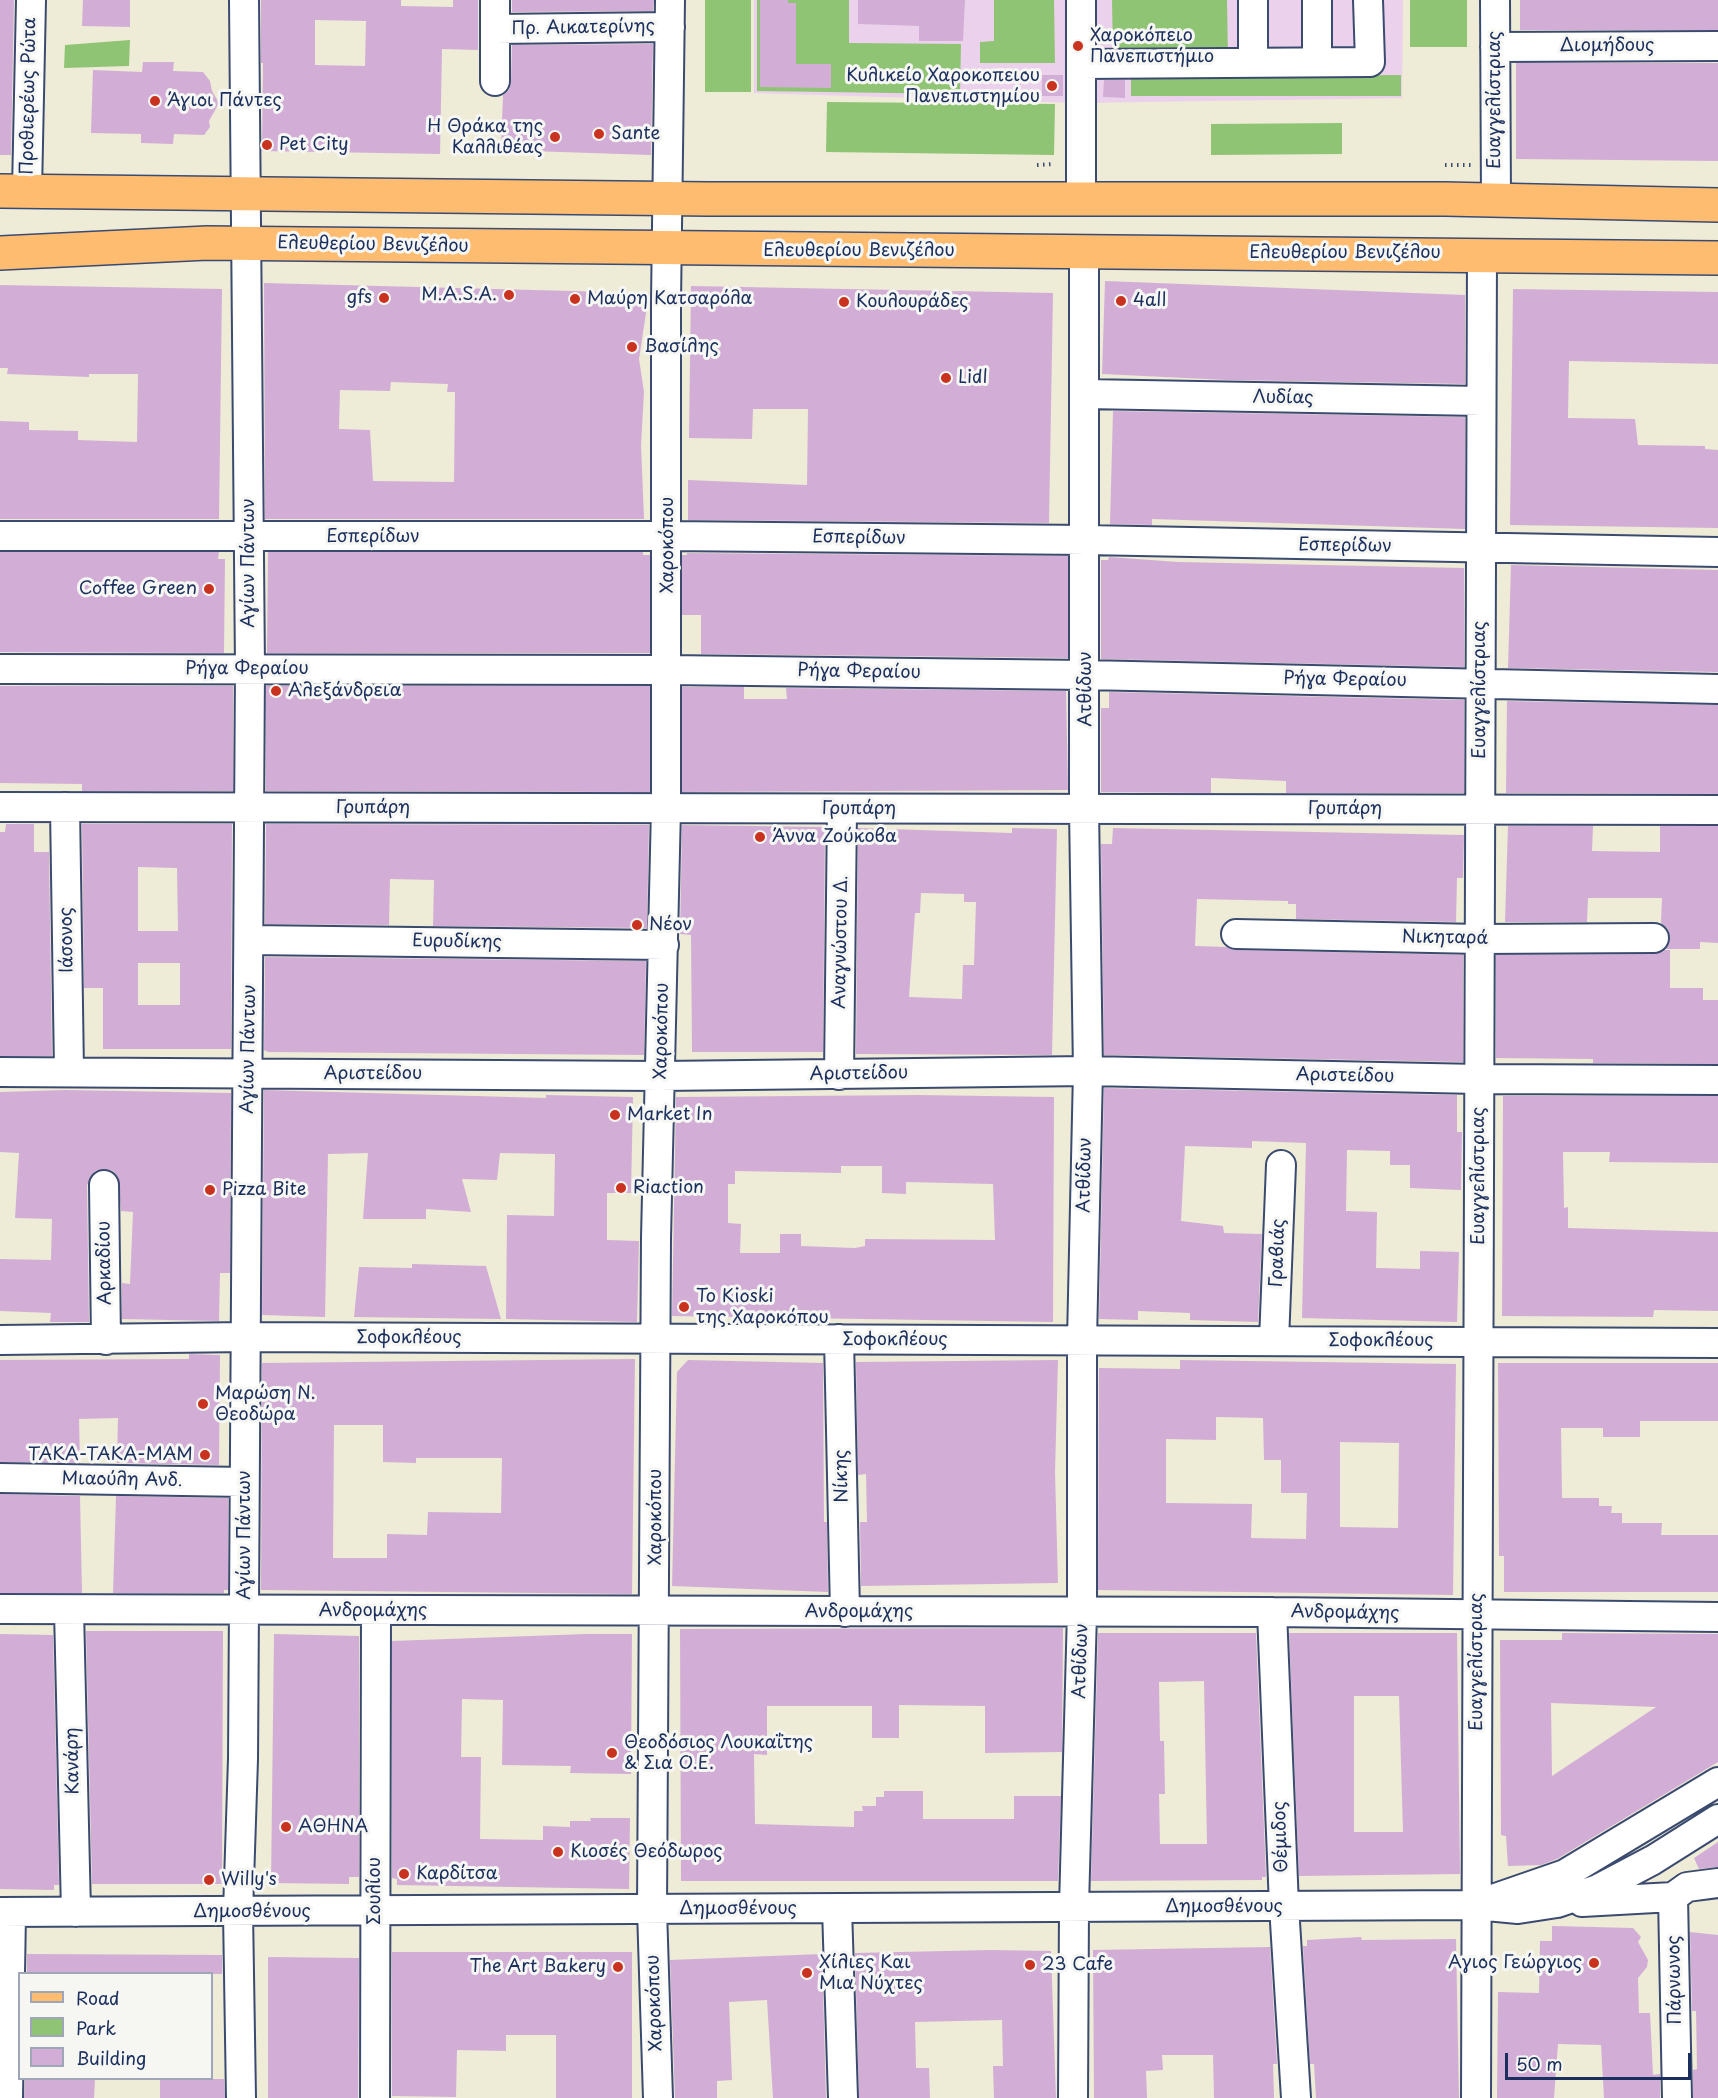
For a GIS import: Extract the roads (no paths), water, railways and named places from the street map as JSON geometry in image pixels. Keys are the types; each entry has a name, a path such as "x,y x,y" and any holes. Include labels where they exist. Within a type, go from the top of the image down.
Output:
{"main road":[{"path":"14,191 246,192 668,199 1081,197 1496,200 1718,205"},
{"name":"Ελευθερίου Βενιζέλου","path":"0,253 248,244 1718,258"}],"street":[{"name":"Προθιερέως Ρώτα","path":"14,191 31,0"},
{"name":"Αγίων Πάντων","path":"241,2098 238,1912 245,1610 244,1482 250,940 248,244 244,0"},
{"name":"Πρ. Αικατερίνης","path":"495,0 495,81"},
{"path":"1081,0 1081,197"},
{"path":"1253,0 1253,63"},
{"path":"1317,0 1317,62"},
{"path":"1081,64 1370,62 1368,0"},
{"name":"Ευαγγελίστριας","path":"1495,0 1496,200"},
{"name":"Πρ. Αικατερίνης","path":"495,29 670,14"},
{"name":"Χαροκόπου","path":"658,2098 652,1910 656,1611 656,1339 666,808 667,249 670,14"},
{"name":"Διομήδους","path":"1495,47 1718,46"},
{"name":"Ατθίδων","path":"1073,2098 1074,1907 1082,1612 1082,1340 1088,1071 1084,809 1086,540 1084,252"},
{"name":"Ευαγγελίστριας","path":"1476,2098 1482,254"},
{"name":"Λυδίας","path":"1085,394 1481,401"},
{"name":"Εσπερίδων","path":"0,536 668,536 1086,540 1718,552"},
{"name":"Ρήγα Φεραίου","path":"0,669 667,670 1480,682 1718,689"},
{"name":"Γρυπάρη","path":"0,807 1718,810"},
{"name":"Ιάσονος","path":"65,807 69,1072"},
{"name":"Αναγνώστου Δ.","path":"839,1075 842,808"},
{"name":"Νικηταρά","path":"1236,934 1480,939 1654,938"},
{"name":"Ευρυδίκης","path":"250,940 663,945"},
{"name":"Αριστείδου","path":"0,1072 661,1076 1088,1071 1479,1079 1718,1080"},
{"name":"Γραβιάς","path":"1274,1341 1281,1165"},
{"name":"Αρκαδίου","path":"104,1185 106,1340"},
{"name":"Σοφοκλέους","path":"0,1340 247,1337 1718,1343"},
{"name":"Νίκης","path":"839,1339 845,1612"},
{"name":"Μιαούλη Ανδ.","path":"0,1478 244,1482"},
{"name":"Ανδρομάχης","path":"0,1609 376,1612 1272,1612 1718,1617"},
{"name":"Κανάρη","path":"69,1610 76,1912"},
{"name":"Σουλίου","path":"375,2098 376,1612"},
{"name":"Θέμιδος","path":"1272,1612 1284,1906 1296,2098"},
{"path":"1476,1905 1565,1874 1718,1782"},
{"path":"1557,1903 1598,1889 1653,1860 1718,1820"},
{"path":"1557,1903 1673,1897 1687,1887 1718,1883"},
{"name":"Πάρνωνος","path":"1673,1897 1677,2098"},
{"name":"Δημοσθένους","path":"6,1912 1476,1905 1518,1909 1557,1903"},
{"path":"837,1908 843,2098"},
{"path":"6,1912 8,2098"}],"place":[{"name":"Χαροκόπειο Πανεπιστήμιο","path":"1078,46"},
{"name":"Κυλικείο Χαροκοπειου Πανεπιστημίου","path":"1052,86"},
{"name":"Άγιοι Πάντες","path":"155,101"},
{"name":"Sante","path":"599,134"},
{"name":"Η Θράκα της Καλλιθέας","path":"555,137"},
{"name":"Pet City","path":"267,145"},
{"name":"M.A.S.A.","path":"509,295"},
{"name":"gfs","path":"384,298"},
{"name":"Μαύρη Κατσαρόλα","path":"575,299"},
{"name":"4all","path":"1121,301"},
{"name":"Κουλουράδες","path":"844,302"},
{"name":"Βασίλης","path":"632,347"},
{"name":"Lidl","path":"946,378"},
{"name":"Coffee Green","path":"209,589"},
{"name":"Αλεξάνδρεια","path":"276,691"},
{"name":"Άννα Ζούκοβα","path":"760,837"},
{"name":"Νέον","path":"637,925"},
{"name":"Market In","path":"615,1115"},
{"name":"Riaction","path":"621,1188"},
{"name":"Pizza Bite","path":"210,1190"},
{"name":"Το Kioski της Χαροκόπου","path":"684,1307"},
{"name":"Μαρώση Ν. Θεοδώρα","path":"203,1404"},
{"name":"ΤΑΚΑ-ΤΑΚΑ-ΜΑΜ","path":"205,1455"},
{"name":"Θεοδόσιος Λουκαΐτης & Σια Ο.Ε.","path":"612,1753"},
{"name":"ΑΘΗΝΑ","path":"286,1827"},
{"name":"Κιοσές Θεόδωρος","path":"558,1852"},
{"name":"Καρδίτσα","path":"404,1874"},
{"name":"Willy's","path":"209,1880"},
{"name":"Αγιος Γεώργιος","path":"1594,1963"},
{"name":"23 Cafe","path":"1030,1965"},
{"name":"The Art Bakery","path":"618,1967"},
{"name":"Χίλιες Και Μια Νύχτες","path":"807,1973"}]}
